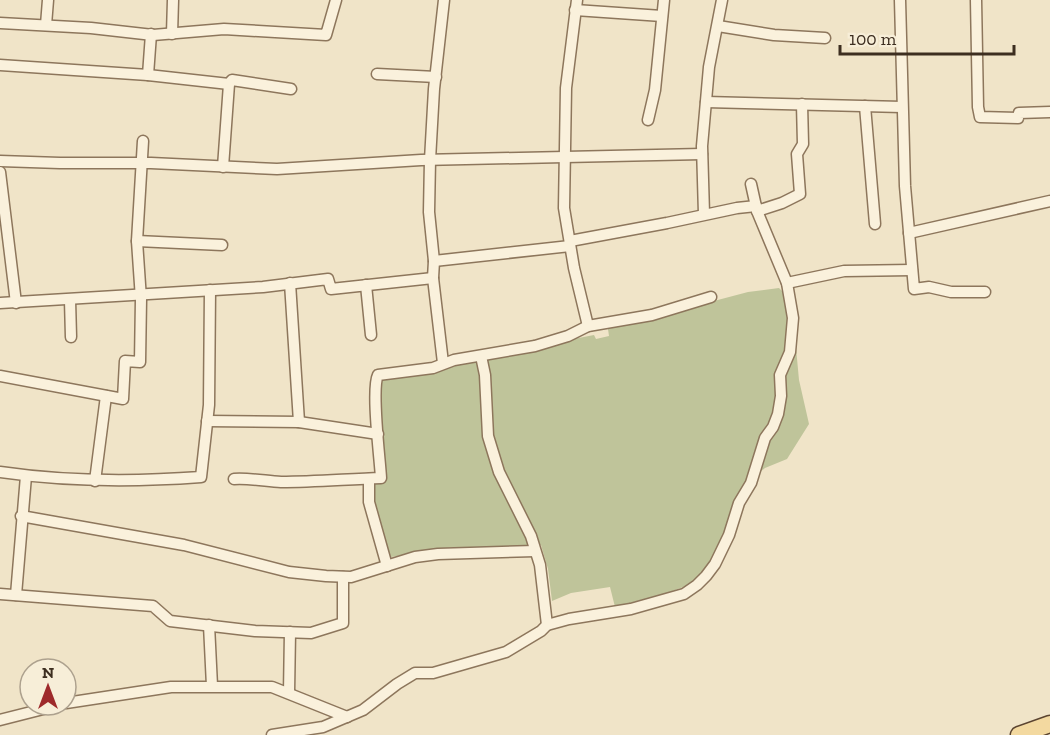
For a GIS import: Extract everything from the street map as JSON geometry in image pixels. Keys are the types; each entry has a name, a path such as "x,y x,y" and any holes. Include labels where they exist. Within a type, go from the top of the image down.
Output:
{"main road":[{"path":"1019,735 1050,724"}],"street":[{"path":"46,25 48,0"},
{"path":"172,34 173,0"},
{"path":"0,23 151,34 233,30 326,35 336,0"},
{"path":"443,363 433,278 435,261 429,212 430,160 444,0"},
{"path":"648,120 655,90 664,0"},
{"path":"704,214 702,154 706,102 709,67 722,0"},
{"path":"900,0 902,107 914,289 929,287 951,292 985,292"},
{"path":"976,0 980,117 1018,118 1019,113 1050,112"},
{"path":"588,326 564,208 566,88 576,5 662,16"},
{"path":"718,26 774,35 825,38"},
{"path":"148,75 151,34"},
{"path":"0,65 148,75 230,84"},
{"path":"377,74 436,76"},
{"path":"223,167 232,80 291,89"},
{"path":"706,102 902,107"},
{"path":"435,261 570,243 704,214 782,203 800,194 797,154 803,144 802,104"},
{"path":"865,106 875,224"},
{"path":"0,376 123,399 125,362 140,362 141,295 137,241 143,141"},
{"path":"0,161 277,169 430,160 702,154"},
{"path":"0,179 16,303"},
{"path":"272,735 323,726 347,717 363,710 397,684 416,673 433,673 506,652 548,625 569,619 631,609 684,594 697,585 715,564 733,526 739,503 752,483 765,438 778,414 781,396 780,375 790,352 793,318 787,283 756,208 751,184"},
{"path":"909,233 1050,201"},
{"path":"137,241 222,245"},
{"path":"787,283 844,271 912,270"},
{"path":"0,303 262,287 328,279 331,289 433,278"},
{"path":"290,283 299,422"},
{"path":"366,285 371,335"},
{"path":"0,472 95,481 146,481 201,477 209,405 210,290"},
{"path":"234,479 304,482 381,478 376,376 434,368 443,363 568,336 588,326 652,315 711,297"},
{"path":"70,300 70,337"},
{"path":"481,356 485,375 488,436 499,472 531,536 540,565 548,625"},
{"path":"95,481 106,396"},
{"path":"207,421 299,422 378,434"},
{"path":"16,595 26,476"},
{"path":"369,479 369,502 387,566"},
{"path":"21,516 184,545 289,572 343,577 351,577 415,557 438,554 535,551"},
{"path":"0,594 153,606 170,621 311,633 343,622 343,577"},
{"path":"209,626 212,686"},
{"path":"289,693 290,632"},
{"path":"78,701 171,687 272,687 347,717"},
{"path":"0,720 18,715"}],"green space":[{"path":"779,288 783,292 795,337 799,380 809,424 787,459 765,468 745,484 730,527 704,573 694,583 615,607 610,587 571,593 552,601 548,569 541,545 506,548 454,547 391,557 378,521 374,494 374,484 386,482 379,377 594,335 596,339 609,336 608,329 748,292"}]}
